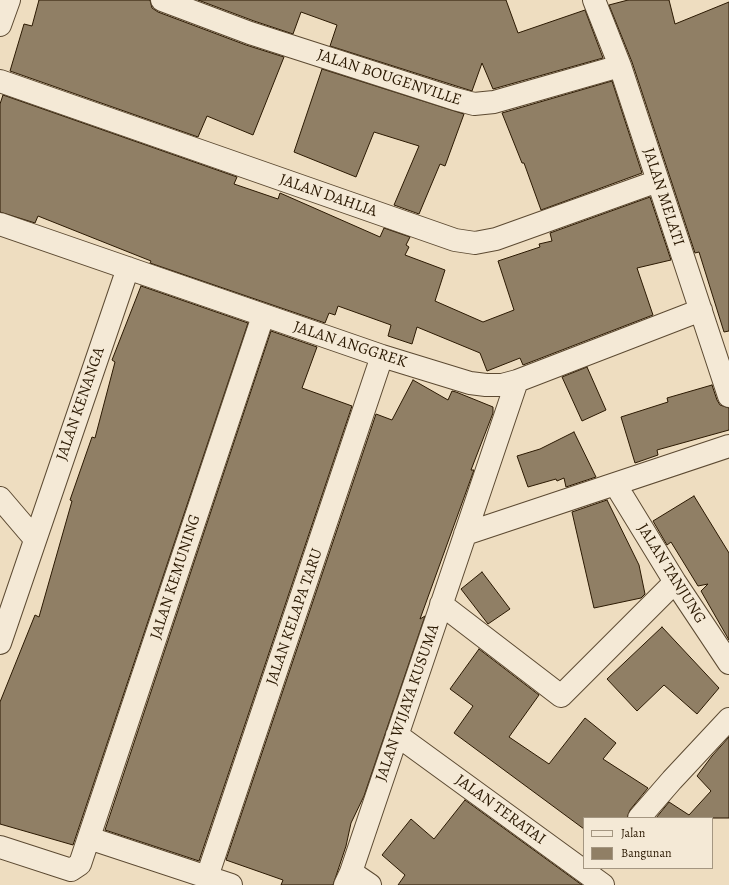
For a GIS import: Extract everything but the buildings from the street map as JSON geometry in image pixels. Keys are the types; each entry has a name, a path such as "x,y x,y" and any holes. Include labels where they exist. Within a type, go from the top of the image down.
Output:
{"street":[{"path":"0,25 8,0"},
{"name":"JALAN BOUGENVILLE","path":"162,0 250,33 447,97 474,104 494,102 620,66"},
{"name":"JALAN MELATI","path":"594,0 620,66 729,396"},
{"name":"JALAN DAHLIA","path":"0,82 455,240 476,243 496,239 658,181"},
{"name":"JALAN ANGGREK","path":"0,224 263,316 382,356 470,383 494,385 517,381 701,310"},
{"name":"JALAN KENANGA","path":"0,643 128,268"},
{"name":"JALAN KEMUNING","path":"0,847 71,870 80,864 263,316"},
{"name":"JALAN KELAPA TARU","path":"208,877 382,356"},
{"name":"JALAN WIJAYA KUSUMA","path":"348,878 517,381"},
{"path":"465,534 729,446"},
{"name":"JALAN TANJUNG","path":"615,484 675,582 729,663"},
{"path":"0,498 35,539"},
{"path":"442,604 561,696 675,582"},
{"path":"640,817 672,780 729,720"},
{"name":"JALAN TERATAI","path":"397,735 583,866"},
{"path":"89,838 231,885"},
{"name":"JALAN TERATAI","path":"587,869 597,876"},
{"path":"348,878 370,885"}]}
